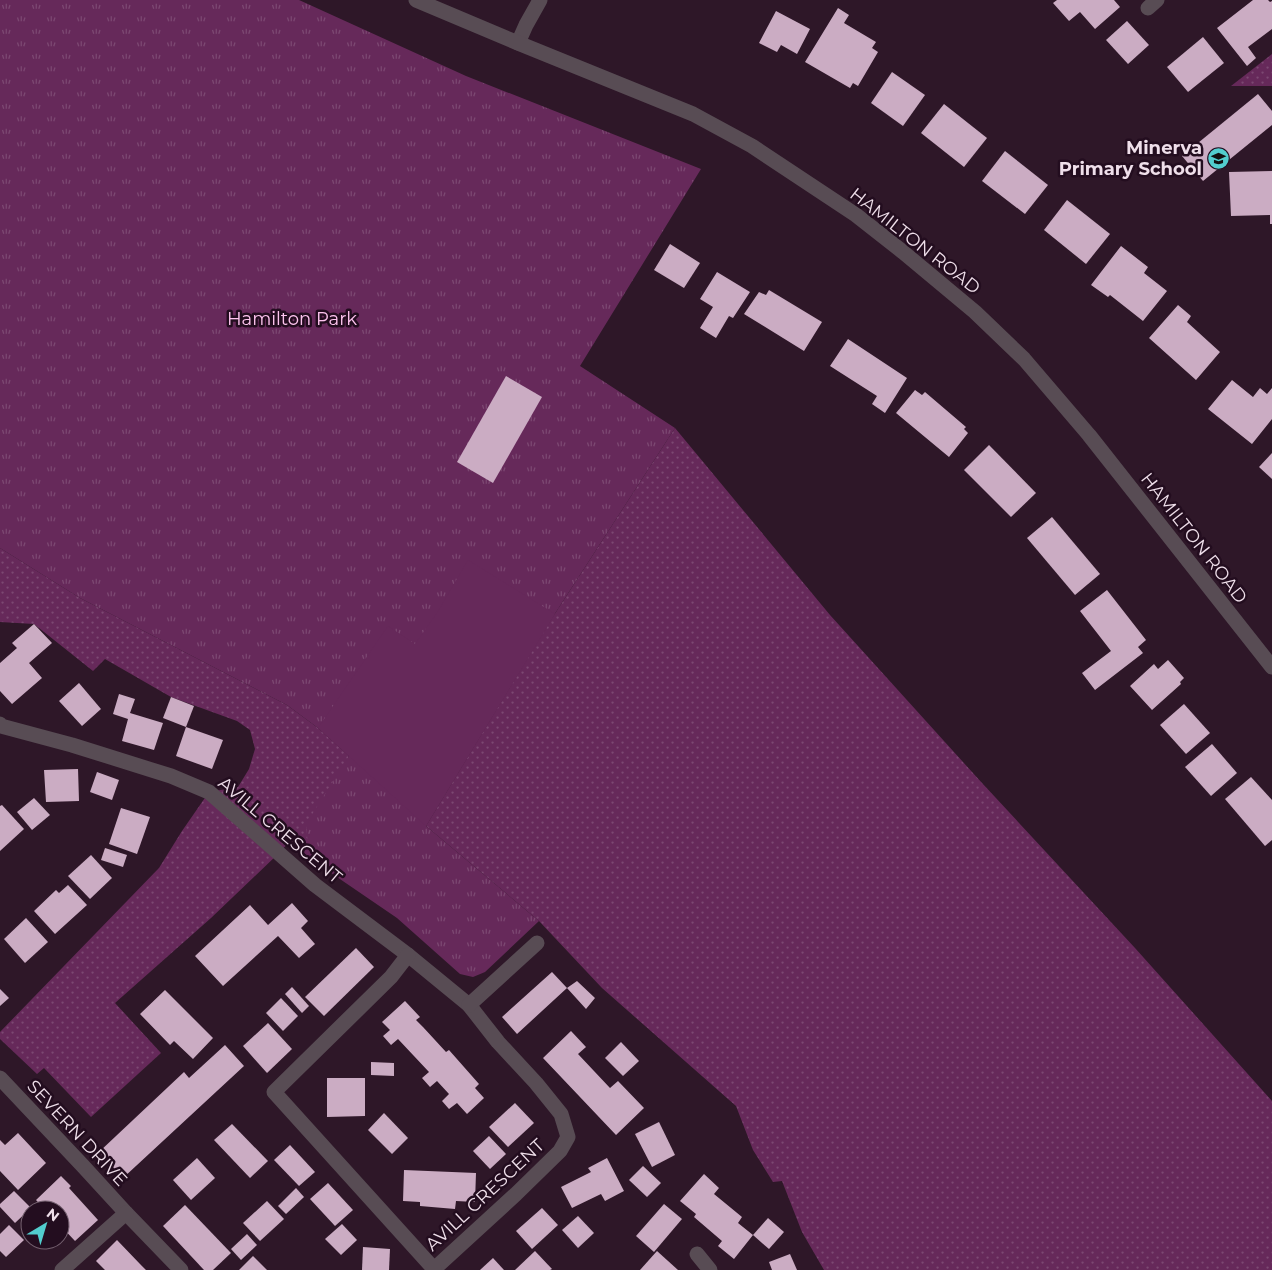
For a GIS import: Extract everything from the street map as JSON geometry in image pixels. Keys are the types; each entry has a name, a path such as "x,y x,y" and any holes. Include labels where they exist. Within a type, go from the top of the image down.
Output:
{"street":[{"name":"HAMILTON ROAD","path":"416,0 692,114 752,146 856,215 975,312 1024,359 1095,443 1272,667"},
{"path":"518,43 526,24 540,0"},
{"name":"AVILL CRESCENT","path":"0,724 171,776 209,792 315,885 408,955 469,1005 498,1042 536,1083 561,1114 568,1137 560,1151 433,1270 274,1092 391,977 408,955"},
{"path":"469,1005 537,943"},
{"name":"SEVERN DRIVE","path":"0,1078 181,1270"},
{"name":"SEVERN DRIVE","path":"62,1270 126,1213"},
{"path":"697,1254 710,1270"}],"green space":[{"name":"Hamilton Park","path":"0,0 299,0 466,76 701,169 580,366 675,428 545,629 426,826 539,921 485,972 473,977 460,974 397,918 315,862 308,845 306,824 349,756 318,728 287,705 80,598 0,548"},
{"path":"1272,54 1272,86 1231,86"},
{"path":"675,428 830,615 1135,948 1272,1101 1272,1270 824,1270 802,1232 782,1181 773,1182 753,1150 736,1106 602,988 539,921 426,826 545,629"},
{"path":"0,548 80,598 287,705 318,728 349,756 308,845 315,862 290,841 211,918 115,1003 161,1053 91,1117 44,1068 37,1074 0,1039 0,1032 159,868 209,792 238,787 249,769 255,749 250,730 237,721 171,697 105,659 93,671 34,624 0,622"},
{"path":"468,560 555,614 426,826 318,728 388,626 415,644 437,613"}],"building":[{"path":"1057,0 1114,0 1120,7 1095,29 1080,12 1069,21 1053,3"},
{"path":"1253,0 1272,1 1272,29 1248,47 1256,58 1247,66 1217,28"},
{"path":"838,8 849,15 844,23 876,42 872,48 878,52 858,86 853,83 850,88 805,62"},
{"path":"776,11 810,29 797,54 781,45 777,52 759,43"},
{"path":"1127,21 1149,45 1128,64 1106,40"},
{"path":"1203,37 1224,63 1188,92 1167,67"},
{"path":"892,72 925,95 903,126 871,103"},
{"path":"1258,94 1272,111 1272,125 1203,181 1182,156"},
{"path":"944,104 987,138 964,167 921,133"},
{"path":"1005,151 1048,185 1025,214 982,181"},
{"path":"1272,171 1272,224 1270,224 1270,215 1231,216 1229,172"},
{"path":"1067,200 1110,234 1086,264 1044,230"},
{"path":"670,244 700,263 684,288 654,270"},
{"path":"1121,246 1148,267 1144,273 1167,291 1143,321 1110,295 1108,297 1091,285"},
{"path":"717,272 750,292 733,318 729,316 716,338 700,328 713,307 700,299"},
{"path":"769,290 822,322 804,351 744,314 759,292 766,295"},
{"path":"1178,305 1191,316 1187,322 1220,352 1196,380 1149,338"},
{"path":"848,339 907,378 885,413 872,404 877,396 830,366"},
{"path":"506,376 542,397 493,483 457,462"},
{"path":"1232,380 1253,397 1260,388 1267,394 1272,388 1272,419 1252,444 1208,409"},
{"path":"915,390 922,395 925,392 966,427 964,429 968,433 949,457 896,413"},
{"path":"989,445 1036,493 1011,517 964,470"},
{"path":"1272,453 1272,479 1259,467"},
{"path":"1052,517 1100,574 1075,595 1027,538"},
{"path":"1107,590 1146,640 1138,647 1143,653 1095,690 1082,673 1111,651 1080,611"},
{"path":"34,624 52,643 29,663 42,678 12,704 0,691 0,663 17,648 12,643"},
{"path":"1168,660 1184,678 1180,682 1181,684 1152,710 1130,686 1154,664 1158,669"},
{"path":"79,683 101,709 82,726 59,701"},
{"path":"119,694 135,699 130,713 163,723 154,750 122,741 128,719 113,714"},
{"path":"171,697 194,706 186,727 163,718"},
{"path":"1184,704 1210,733 1186,754 1160,725"},
{"path":"186,727 223,740 212,769 176,756"},
{"path":"1212,744 1237,773 1211,796 1185,767"},
{"path":"78,769 79,801 46,802 44,770"},
{"path":"97,772 119,780 112,800 90,792"},
{"path":"1251,777 1272,800 1272,840 1265,846 1225,799"},
{"path":"34,798 50,815 32,830 17,812"},
{"path":"2,805 24,829 0,851 0,806"},
{"path":"121,808 150,817 137,854 109,844"},
{"path":"105,848 127,855 123,867 101,860"},
{"path":"91,855 112,878 90,899 68,876"},
{"path":"68,885 87,905 55,934 34,911 56,890 59,893"},
{"path":"292,903 308,921 301,928 315,944 299,958 278,936 223,986 195,956 250,905 268,925"},
{"path":"26,918 48,942 25,963 4,939"},
{"path":"356,948 374,967 324,1016 305,997"},
{"path":"552,972 567,988 517,1034 502,1017"},
{"path":"577,981 595,998 586,1009 567,988"},
{"path":"292,987 309,1006 302,1013 285,994"},
{"path":"0,989 9,998 0,1006"},
{"path":"165,990 213,1038 193,1059 174,1041 170,1045 140,1014"},
{"path":"281,998 298,1016 283,1031 266,1013"},
{"path":"405,1001 420,1017 416,1020 446,1052 449,1050 479,1084 475,1088 484,1098 467,1114 457,1103 449,1109 442,1101 449,1094 437,1081 430,1087 422,1078 429,1072 398,1039 391,1045 383,1036 390,1030 382,1022"},
{"path":"268,1023 292,1049 267,1073 243,1046"},
{"path":"571,1031 586,1047 578,1054 610,1088 618,1081 644,1108 616,1135 543,1058"},
{"path":"621,1042 639,1061 623,1076 605,1058"},
{"path":"225,1045 244,1066 123,1178 99,1152 184,1072 189,1078"},
{"path":"371,1062 394,1063 394,1076 371,1075"},
{"path":"327,1078 365,1078 365,1116 327,1117"},
{"path":"515,1103 534,1123 508,1147 489,1127"},
{"path":"384,1113 408,1138 392,1154 368,1130"},
{"path":"659,1122 675,1155 652,1167 635,1134"},
{"path":"232,1124 268,1161 250,1178 214,1140"},
{"path":"18,1133 46,1163 18,1190 0,1171 0,1140 5,1145"},
{"path":"489,1136 506,1154 490,1169 473,1151"},
{"path":"290,1145 315,1172 299,1186 274,1160"},
{"path":"197,1158 215,1178 191,1200 173,1180"},
{"path":"607,1158 624,1191 605,1201 601,1194 572,1208 561,1187 591,1172 588,1168"},
{"path":"643,1166 661,1183 647,1197 629,1180"},
{"path":"404,1170 476,1173 475,1202 456,1201 455,1209 420,1206 420,1202 403,1201"},
{"path":"704,1174 719,1188 714,1194 742,1217 738,1223 753,1235 734,1259 718,1246 722,1241 694,1217 696,1214 680,1201"},
{"path":"61,1176 71,1186 69,1188 98,1220 75,1241 70,1236 70,1200 36,1200"},
{"path":"328,1183 353,1210 335,1226 310,1199"},
{"path":"296,1188 304,1197 286,1214 278,1206"},
{"path":"14,1191 23,1200 20,1200 20,1218 15,1223 0,1207 0,1204"},
{"path":"267,1201 284,1219 260,1241 243,1223"},
{"path":"664,1204 682,1219 654,1252 636,1236"},
{"path":"185,1205 231,1253 213,1270 204,1270 163,1226"},
{"path":"542,1208 558,1225 532,1249 516,1231"},
{"path":"578,1216 594,1233 578,1248 562,1230"},
{"path":"768,1218 784,1232 769,1249 753,1235"},
{"path":"342,1224 357,1240 341,1255 325,1239"},
{"path":"9,1225 20,1236 20,1244 6,1257 0,1251 0,1234"},
{"path":"247,1234 257,1245 241,1260 231,1249"},
{"path":"117,1240 146,1270 105,1270 96,1261"},
{"path":"363,1247 390,1249 389,1270 362,1270"},
{"path":"535,1251 552,1269 515,1270"},
{"path":"657,1251 678,1270 640,1270"},
{"path":"790,1254 797,1270 772,1270 769,1262"},
{"path":"253,1256 267,1270 239,1270"},
{"path":"493,1258 504,1270 480,1270"}],"place":[{"name":"Minerva Primary School","path":"1218,158"}]}
